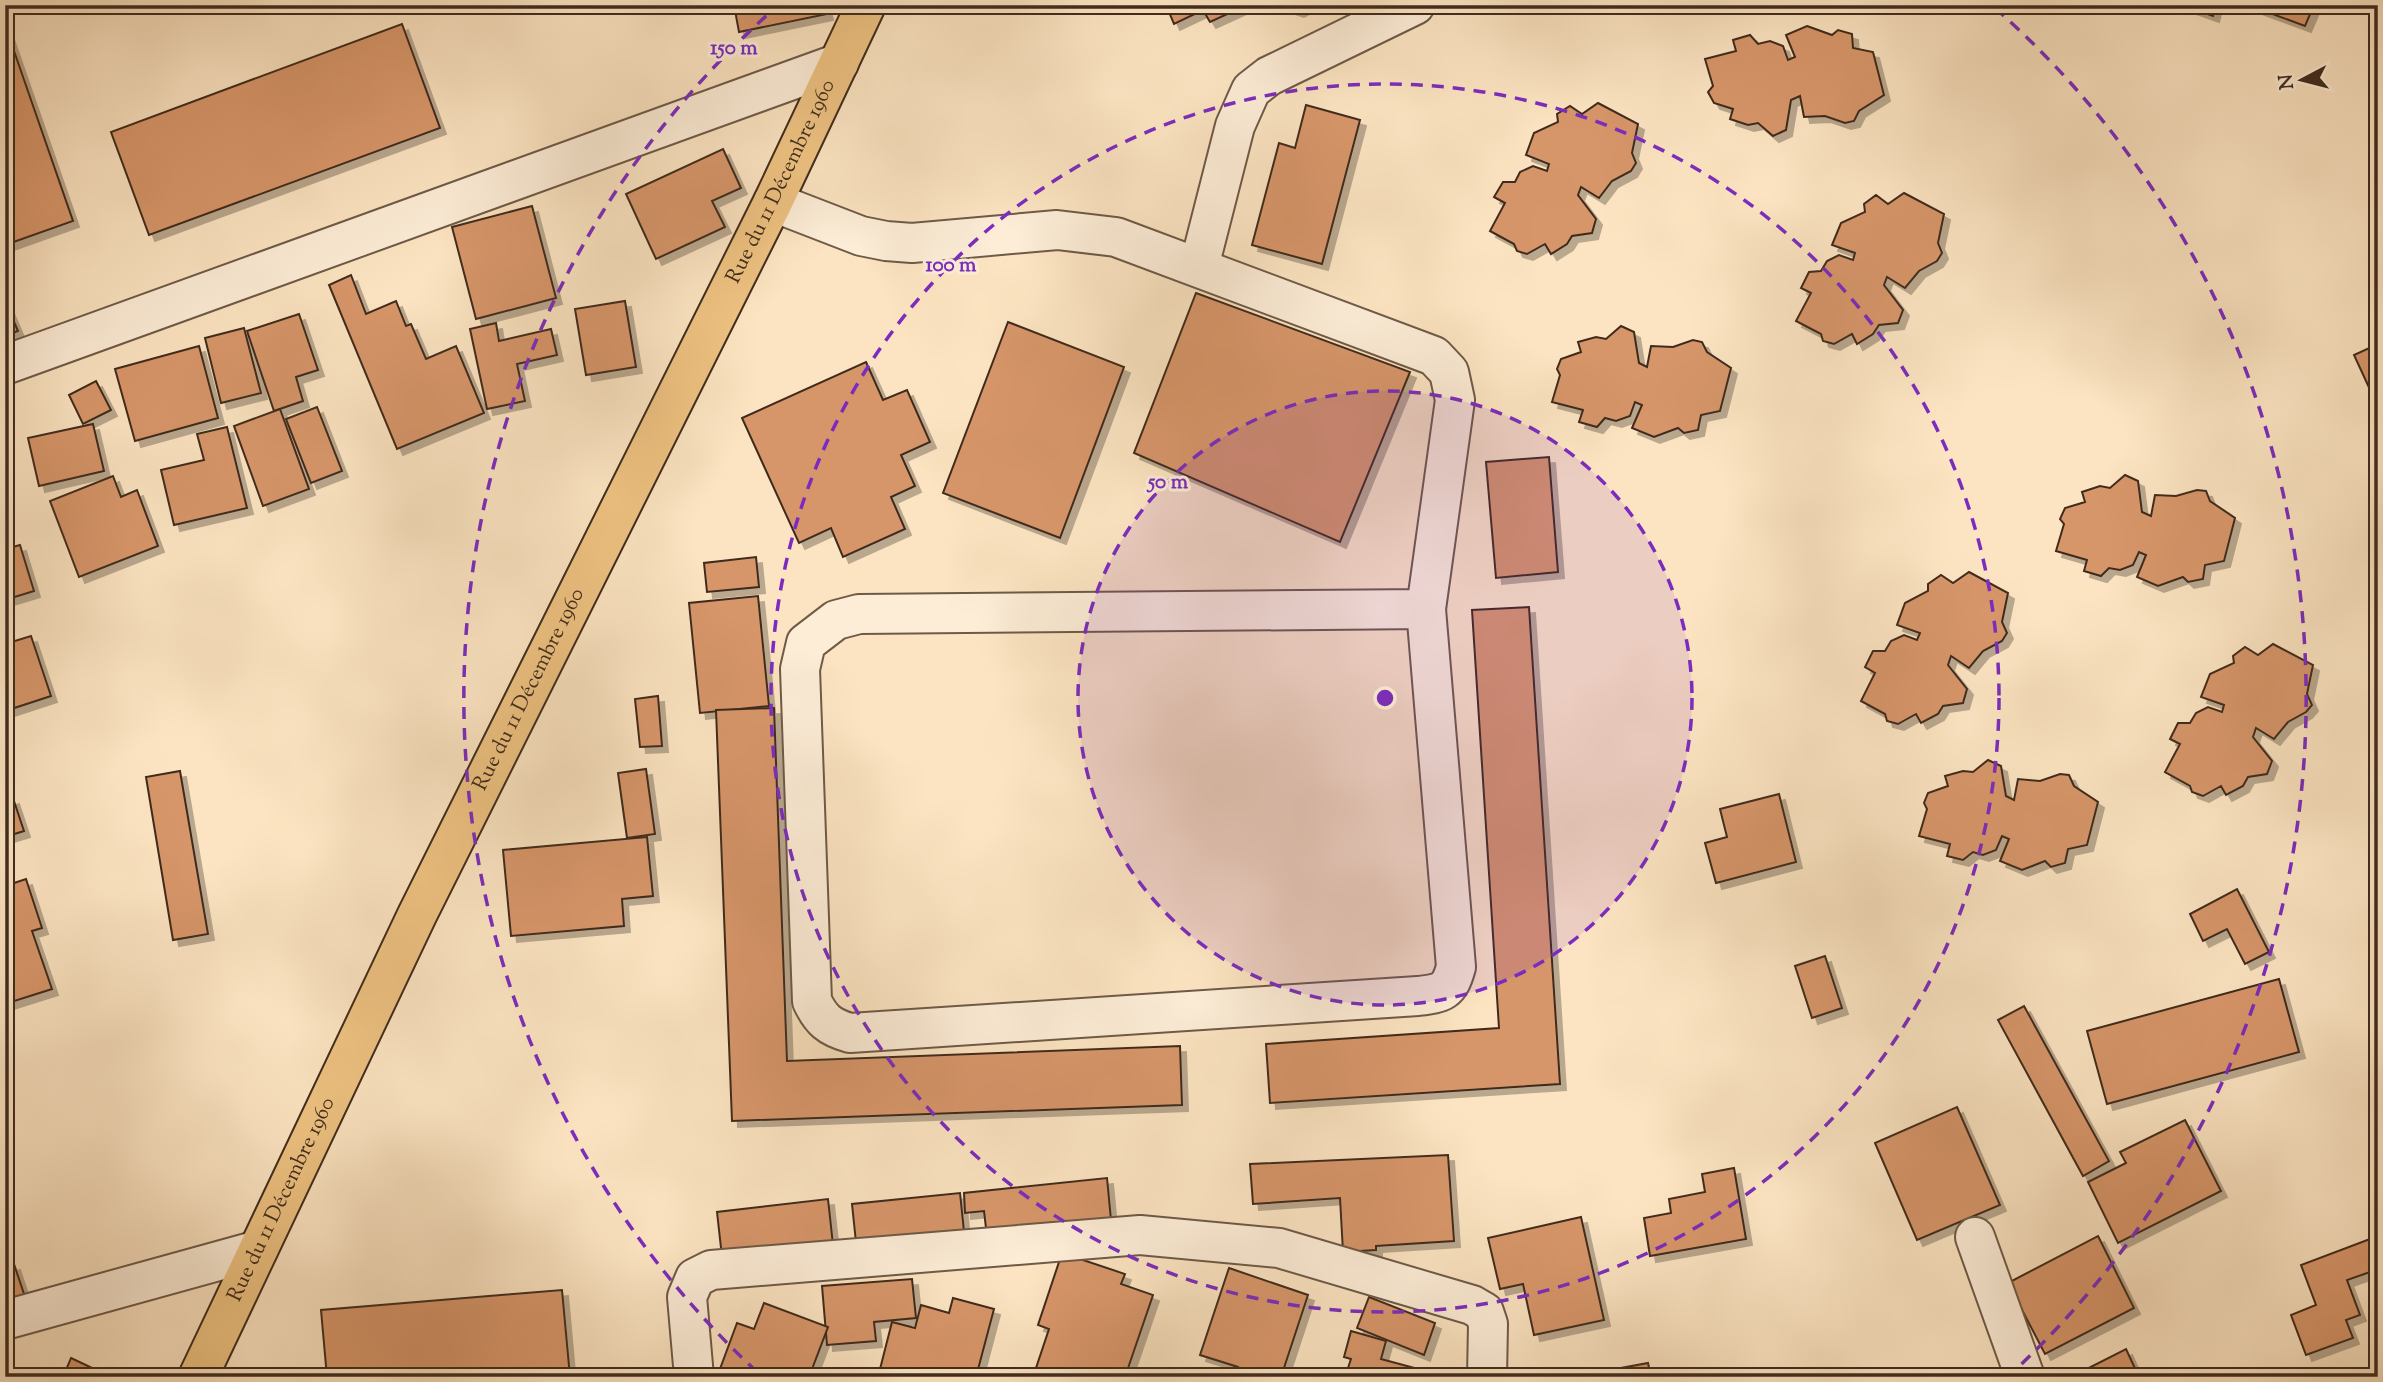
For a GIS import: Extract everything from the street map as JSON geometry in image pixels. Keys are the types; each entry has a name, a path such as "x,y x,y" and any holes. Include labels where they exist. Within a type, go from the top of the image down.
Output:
{"main road":[{"name":"Rue du 11 Décembre 1960","path":"198,1377 417,915 773,202 866,5"}],"street":[{"path":"1199,267 1235,126 1251,90 1269,76 1415,5"},
{"path":"5,365 839,63"},
{"path":"773,202 860,236 886,241 912,243 1057,230 1116,237 1434,356 1449,372 1455,400 1426,609 1456,967 1451,984 1439,994 850,1033 832,1028 820,1018 812,1001 800,669 806,643 836,620 859,614 1426,609"},
{"path":"694,1377 687,1297 695,1278 711,1270 1140,1235 1279,1248 1472,1305 1484,1312 1488,1324 1487,1377"},
{"path":"1975,1237 2025,1377"},
{"path":"5,1320 258,1250"}],"building":[{"path":"734,5 825,5 827,14 739,32"},
{"path":"1166,5 1247,5 1210,22 1203,10 1174,24"},
{"path":"1280,5 1309,5 1298,11"},
{"path":"2182,5 2216,5 2213,16"},
{"path":"2248,5 2314,5 2305,26"},
{"path":"402,24 440,128 149,235 111,132"},
{"path":"5,25 73,221 5,245"},
{"path":"1807,26 1832,35 1838,30 1852,34 1853,48 1873,52 1884,95 1859,111 1854,121 1845,123 1825,116 1804,117 1800,96 1791,100 1786,130 1773,136 1758,123 1748,125 1730,119 1733,109 1714,103 1708,92 1713,86 1705,59 1736,51 1733,40 1750,35 1758,44 1770,41 1783,46 1788,60 1795,57 1786,35"},
{"path":"1598,103 1638,124 1632,153 1636,163 1631,171 1612,181 1599,198 1581,187 1578,195 1596,219 1592,233 1572,236 1567,244 1551,254 1545,244 1527,254 1517,251 1514,244 1490,231 1505,203 1494,197 1503,182 1515,182 1520,172 1533,166 1547,171 1549,164 1526,155 1534,133 1558,122 1557,114 1570,106 1582,114"},
{"path":"1306,105 1360,120 1322,264 1252,245 1279,143 1295,148"},
{"path":"723,149 741,188 712,201 725,227 656,259 626,194"},
{"path":"1904,193 1944,214 1938,243 1942,253 1937,261 1919,271 1905,288 1887,277 1884,285 1903,310 1898,323 1879,325 1873,334 1857,344 1852,334 1834,344 1823,341 1821,334 1796,321 1811,293 1801,288 1809,272 1821,271 1827,261 1839,255 1853,260 1855,253 1832,245 1841,223 1865,212 1864,204 1876,195 1888,204"},
{"path":"532,206 556,298 476,319 452,227"},
{"path":"351,275 366,314 396,301 406,326 411,324 426,359 456,346 484,413 397,449 329,285"},
{"path":"1196,293 1410,372 1340,542 1134,453"},
{"path":"5,301 18,331 5,336"},
{"path":"625,301 636,367 586,375 575,309"},
{"path":"299,314 318,370 296,377 303,401 274,411 247,331"},
{"path":"1008,322 1124,367 1060,538 943,493"},
{"path":"496,323 499,341 551,329 557,355 517,364 525,401 487,409 470,329"},
{"path":"1621,326 1634,332 1639,363 1647,367 1651,346 1673,347 1693,340 1702,342 1707,352 1731,368 1720,411 1701,415 1698,430 1684,433 1678,428 1654,437 1632,428 1642,405 1635,402 1630,416 1616,421 1605,418 1597,427 1579,422 1583,410 1552,402 1560,375 1557,369 1561,359 1581,352 1578,342 1596,337 1606,339"},
{"path":"244,328 261,393 221,403 205,338"},
{"path":"2378,344 2378,407 2354,355"},
{"path":"199,346 218,418 135,441 115,369"},
{"path":"866,362 883,400 907,390 930,442 901,455 915,486 891,497 905,529 843,557 831,528 799,543 742,418"},
{"path":"96,381 111,410 83,424 69,395"},
{"path":"317,407 342,471 311,483 286,419"},
{"path":"280,409 309,489 263,506 234,426"},
{"path":"93,424 104,471 39,486 28,438"},
{"path":"227,427 247,508 174,525 161,470 204,460 197,434"},
{"path":"1549,457 1558,572 1496,578 1486,462"},
{"path":"2125,475 2138,481 2142,512 2151,516 2155,495 2176,496 2197,490 2206,491 2210,501 2235,518 2224,561 2205,565 2203,579 2188,582 2183,577 2158,586 2137,577 2146,555 2139,552 2133,565 2120,570 2109,568 2101,576 2084,571 2087,560 2056,551 2064,524 2060,519 2065,508 2085,502 2082,492 2100,486 2110,488"},
{"path":"113,476 121,497 137,490 158,546 79,577 50,501"},
{"path":"20,545 34,591 5,600 5,549"},
{"path":"756,557 759,587 707,592 704,563"},
{"path":"1969,572 2008,593 2002,622 2007,633 2002,641 1983,651 1969,668 1951,656 1948,665 1967,689 1963,703 1943,706 1938,714 1921,723 1916,714 1898,724 1887,721 1885,714 1861,701 1875,673 1865,667 1873,651 1885,651 1891,641 1904,635 1917,640 1920,633 1897,625 1905,603 1928,591 1928,584 1941,575 1953,583"},
{"path":"758,596 769,706 700,713 689,603"},
{"path":"1529,607 1560,1084 1270,1103 1266,1044 1499,1028 1472,610"},
{"path":"31,636 51,696 5,711 5,644"},
{"path":"2273,644 2313,665 2307,694 2312,705 2306,712 2288,722 2274,739 2256,728 2253,737 2272,761 2267,774 2248,777 2243,786 2226,795 2221,786 2203,796 2192,792 2190,786 2165,772 2180,744 2170,739 2178,723 2190,723 2196,713 2208,707 2222,712 2224,705 2201,697 2210,674 2234,663 2233,656 2245,647 2258,655"},
{"path":"658,696 662,746 640,747 635,699"},
{"path":"774,708 787,1061 1180,1046 1182,1105 732,1121 716,710"},
{"path":"1988,760 2001,766 2006,796 2014,800 2018,779 2040,781 2060,774 2069,775 2074,786 2098,802 2087,845 2068,849 2065,863 2051,867 2045,861 2022,870 2000,861 2009,839 2002,836 1996,850 1983,855 1973,852 1963,860 1947,856 1950,844 1919,836 1927,809 1924,803 1928,793 1948,786 1945,776 1963,771 1973,772"},
{"path":"646,769 655,834 627,838 618,773"},
{"path":"180,771 208,934 173,940 146,777"},
{"path":"1779,794 1796,862 1716,883 1705,843 1727,837 1720,809"},
{"path":"13,798 24,831 5,837 5,801"},
{"path":"647,837 653,896 622,899 624,926 511,936 503,850"},
{"path":"26,879 42,928 32,931 52,989 5,1004 5,886"},
{"path":"2237,889 2269,952 2245,964 2227,929 2203,941 2190,914"},
{"path":"1825,956 1842,1008 1812,1018 1795,966"},
{"path":"2279,979 2299,1052 2107,1104 2087,1031"},
{"path":"2024,1006 2109,1161 2083,1176 1998,1020"},
{"path":"1957,1107 2000,1205 1917,1240 1875,1143"},
{"path":"2185,1120 2221,1191 2118,1243 2088,1182 2126,1163 2120,1152"},
{"path":"1448,1155 1454,1241 1376,1246 1376,1250 1343,1252 1340,1198 1253,1204 1250,1164"},
{"path":"1734,1168 1746,1239 1650,1256 1644,1218 1671,1213 1669,1199 1705,1192 1702,1174"},
{"path":"1107,1178 1113,1241 989,1254 984,1211 965,1213 964,1193"},
{"path":"960,1193 965,1241 857,1252 852,1204"},
{"path":"828,1199 834,1254 723,1266 717,1212"},
{"path":"1581,1217 1604,1320 1534,1335 1523,1284 1500,1289 1488,1238"},
{"path":"2098,1236 2134,1308 2045,1354 2008,1283"},
{"path":"2378,1236 2378,1294 2370,1272 2347,1280 2360,1315 2346,1320 2353,1338 2306,1355 2291,1315 2316,1305 2301,1265"},
{"path":"1062,1253 1125,1274 1121,1284 1153,1295 1125,1377 1033,1377 1049,1329 1038,1325"},
{"path":"14,1264 25,1297 5,1304 5,1267"},
{"path":"1229,1268 1308,1295 1281,1377 1235,1377 1238,1367 1200,1355"},
{"path":"912,1279 916,1318 874,1322 876,1341 827,1345 822,1286"},
{"path":"562,1290 570,1377 327,1377 321,1310"},
{"path":"1369,1297 1435,1323 1424,1355 1357,1328"},
{"path":"953,1298 994,1309 976,1377 878,1377 892,1322 915,1328 921,1305 949,1313"},
{"path":"764,1303 828,1327 809,1377 717,1377 737,1323 754,1329"},
{"path":"1351,1331 1386,1341 1381,1359 1433,1373 1432,1377 1345,1377 1351,1359 1344,1357"},
{"path":"2126,1349 2139,1377 2071,1377"},
{"path":"71,1358 111,1377 63,1377"},
{"path":"1648,1363 1651,1377 1577,1377 1577,1376"}]}
